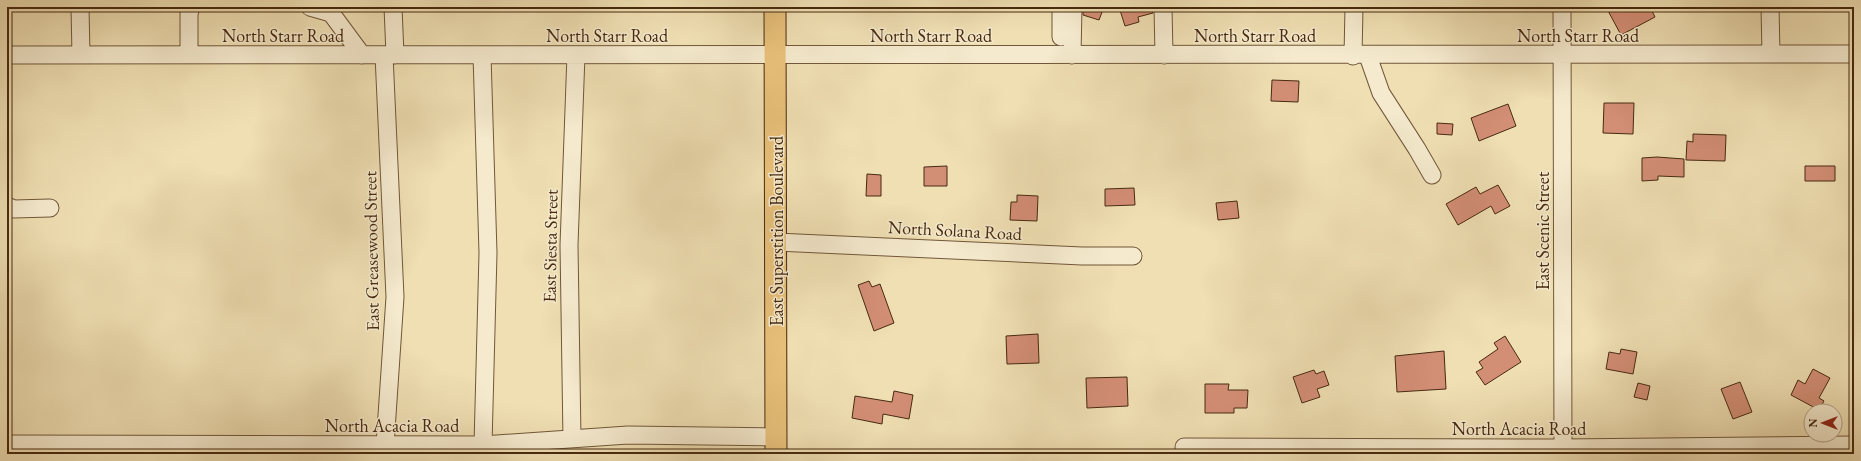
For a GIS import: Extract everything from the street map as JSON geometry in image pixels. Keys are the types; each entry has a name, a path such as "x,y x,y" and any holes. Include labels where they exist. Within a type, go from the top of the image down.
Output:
{"main road":[{"name":"East Superstition Boulevard","path":"775,7 776,445"}],"street":[{"path":"80,7 81,55"},
{"path":"189,55 189,14 191,7"},
{"path":"310,7 329,10 362,55"},
{"name":"East Greasewood Street","path":"386,445 395,297 390,55 393,7"},
{"path":"1061,7 1067,55"},
{"path":"1067,55 1073,7"},
{"path":"1163,7 1164,55"},
{"path":"1354,7 1361,56 1381,93 1432,175"},
{"name":"East Scenic Street","path":"1562,7 1563,451"},
{"path":"1770,7 1770,54"},
{"name":"North Starr Road","path":"7,55 1361,56 1854,54"},
{"path":"482,55 488,253 483,445"},
{"name":"East Siesta Street","path":"572,439 569,246 576,55"},
{"path":"7,206 14,208 50,208"},
{"name":"North Solana Road","path":"776,242 1082,256 1133,256"},
{"name":"North Acacia Road","path":"7,444 178,449 386,445 483,445 628,435 776,445"},
{"name":"North Acacia Road","path":"1184,447 1563,451 1854,445"}],"building":[{"path":"1083,7 1104,7 1099,20 1083,15"},
{"path":"1119,7 1153,7 1153,13 1138,17 1139,22 1125,26"},
{"path":"1606,7 1650,7 1655,17 1621,35"},
{"path":"1272,80 1299,81 1298,102 1271,101"},
{"path":"1604,103 1634,103 1633,134 1603,133"},
{"path":"1508,104 1516,126 1479,141 1471,118"},
{"path":"1437,123 1453,124 1452,135 1437,134"},
{"path":"1693,134 1726,135 1725,161 1686,160 1687,141 1693,142"},
{"path":"1657,157 1684,159 1684,177 1658,176 1658,180 1642,181 1642,158"},
{"path":"947,166 947,186 924,186 924,167"},
{"path":"1805,166 1835,166 1835,181 1805,181"},
{"path":"867,174 881,175 881,196 866,196"},
{"path":"1498,185 1510,206 1495,214 1491,206 1458,225 1446,204 1476,187 1480,194"},
{"path":"1134,188 1135,205 1105,206 1105,189"},
{"path":"1017,195 1038,196 1037,221 1010,220 1011,202 1017,202"},
{"path":"1237,201 1239,218 1218,220 1216,203"},
{"path":"869,281 872,287 880,284 894,323 874,331 858,285"},
{"path":"1038,334 1039,363 1007,364 1006,336"},
{"path":"1505,336 1521,362 1485,385 1476,372 1483,368 1479,362 1498,349 1494,343"},
{"path":"1621,349 1637,352 1633,374 1606,369 1609,352 1620,354"},
{"path":"1444,351 1446,389 1397,392 1395,356"},
{"path":"1813,369 1830,378 1819,398 1824,401 1823,403 1806,403 1791,395 1798,380 1805,384"},
{"path":"1314,370 1316,374 1324,371 1329,385 1317,389 1320,397 1302,403 1293,377"},
{"path":"1127,377 1128,406 1087,408 1086,378"},
{"path":"1740,382 1752,412 1733,419 1721,389"},
{"path":"1638,383 1650,386 1647,400 1634,397"},
{"path":"1205,384 1229,384 1228,390 1248,390 1247,408 1234,408 1234,413 1205,413"},
{"path":"894,391 913,395 909,419 883,414 882,424 852,418 855,396 892,402"}]}
